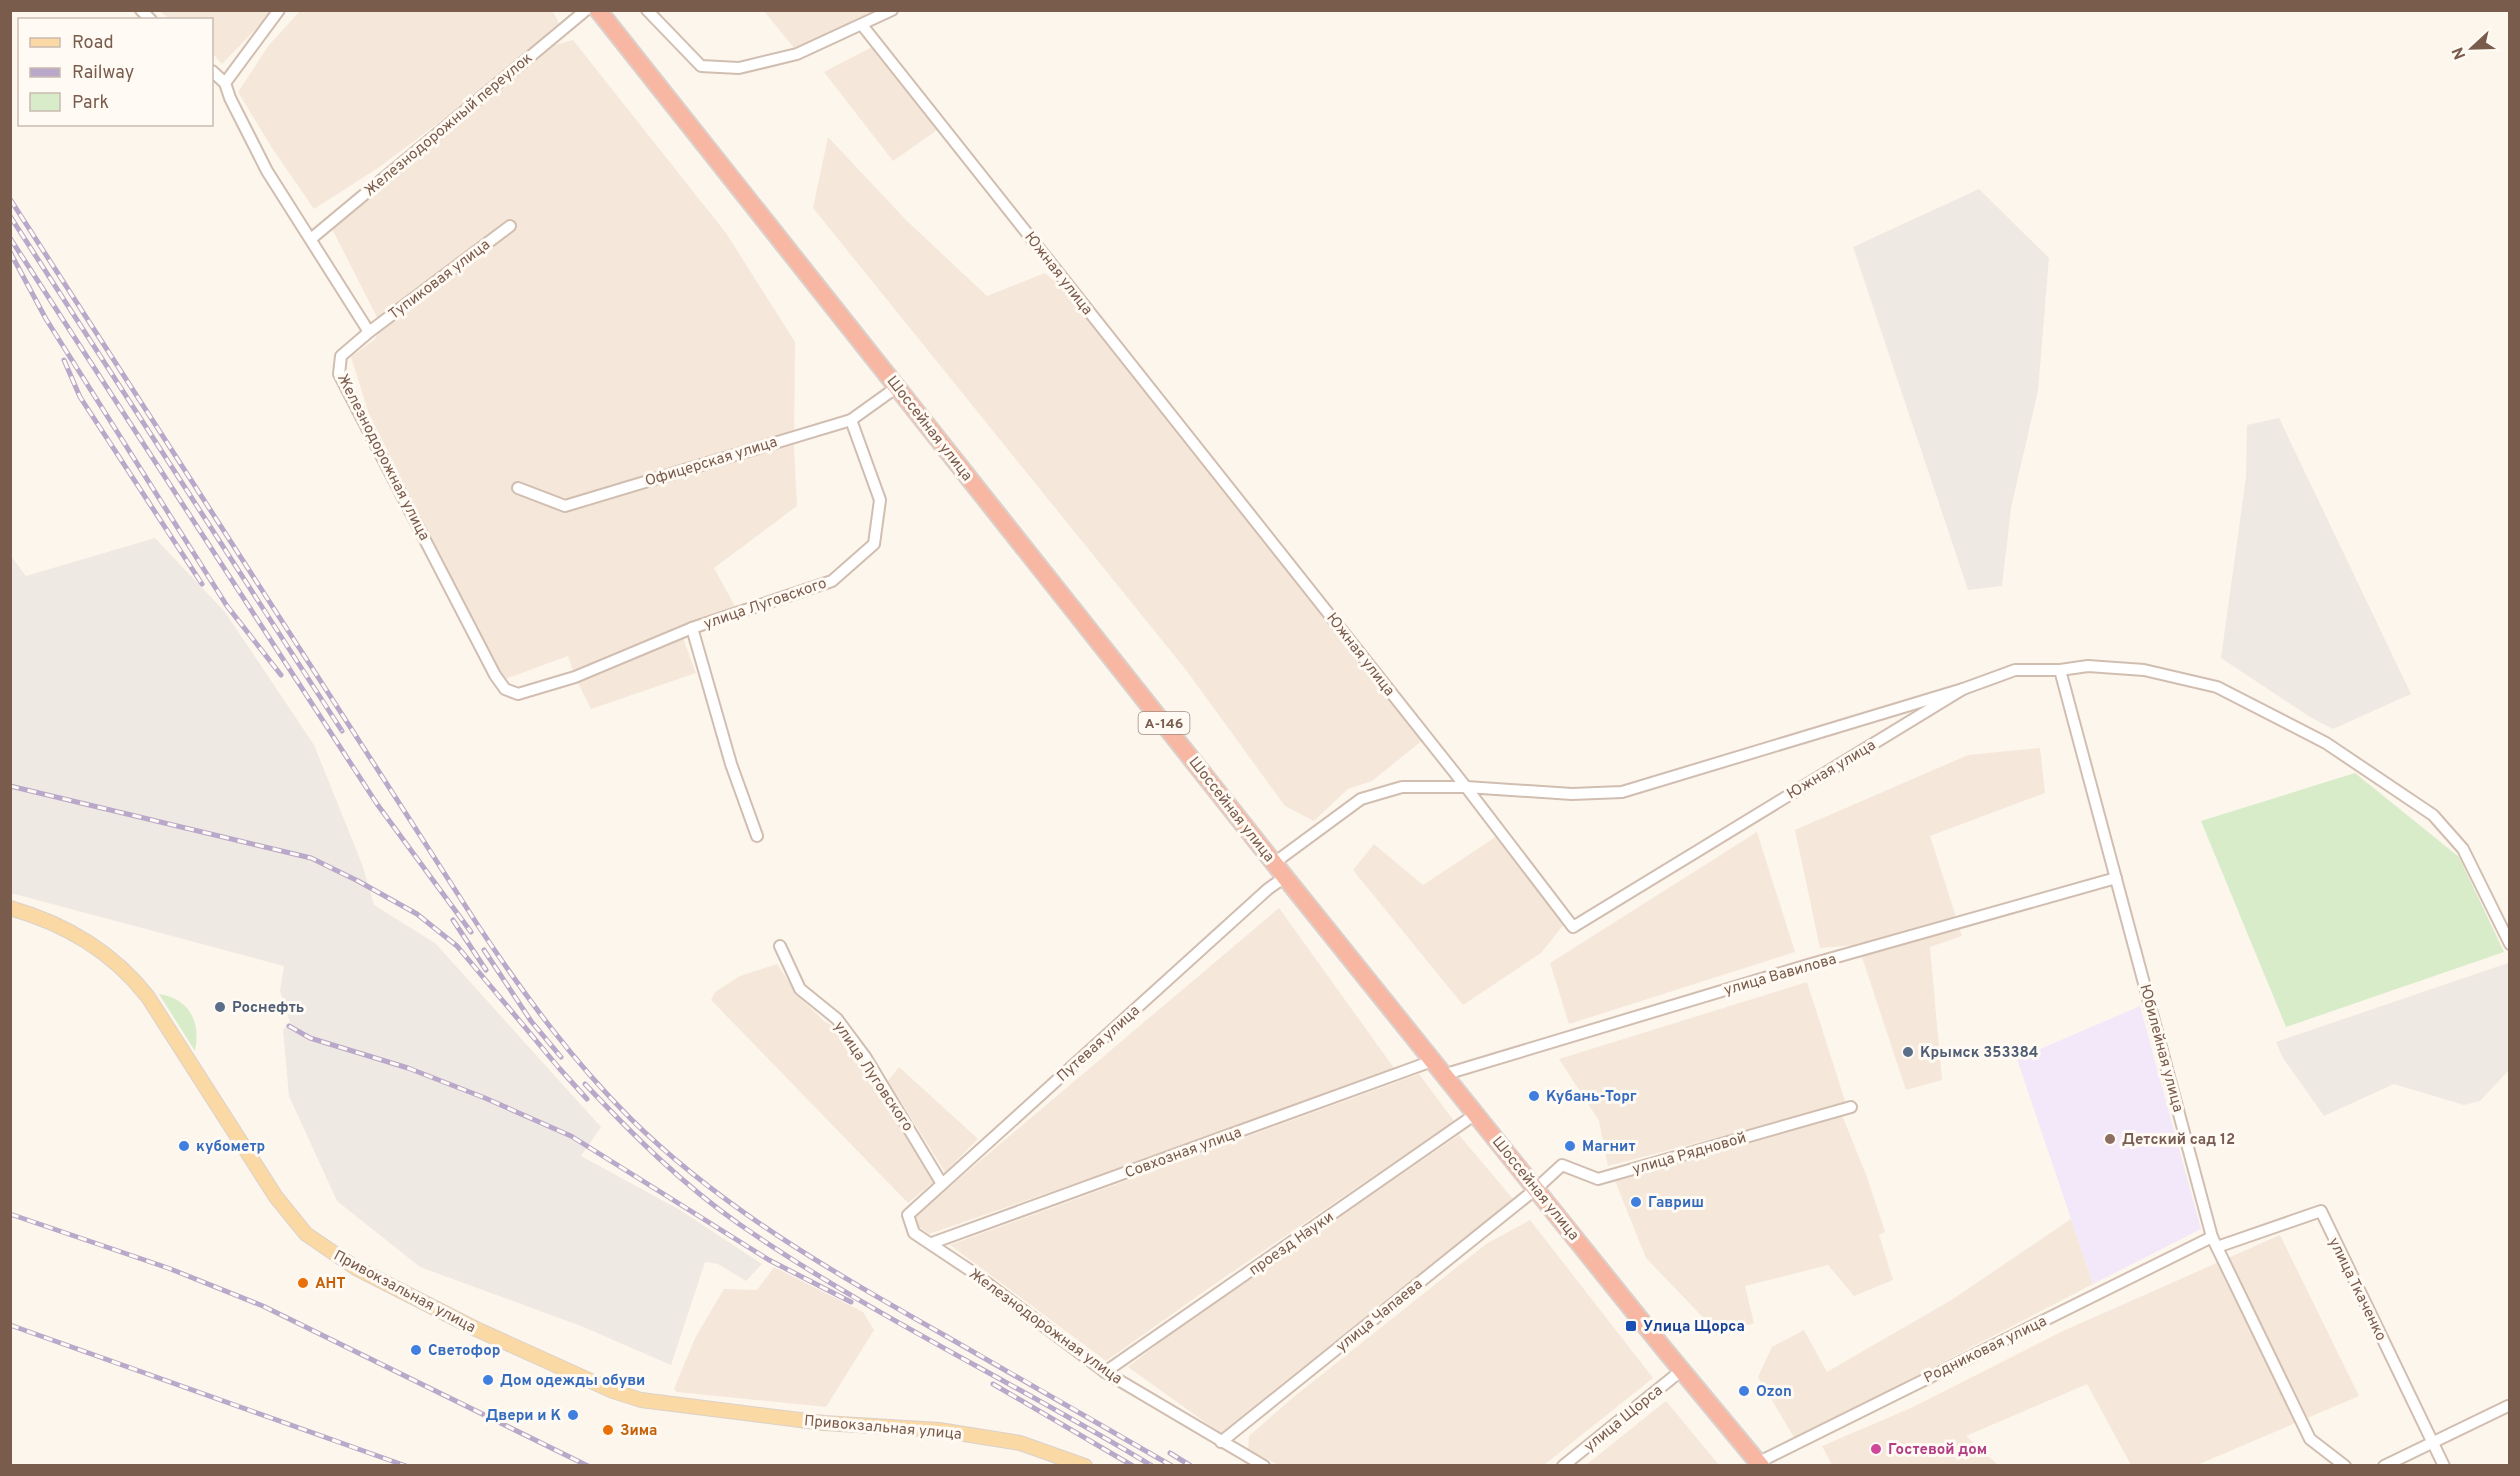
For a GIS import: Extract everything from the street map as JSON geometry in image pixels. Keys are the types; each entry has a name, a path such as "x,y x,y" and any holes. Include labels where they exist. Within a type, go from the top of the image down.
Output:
{"highway":[{"name":"Шоссейная улица","path":"598,10 1285,878 1435,1060 1682,1370 1761,1464"}],"main road":[{"name":"Привокзальная улица","path":"10,908 69,930 110,956 129,973 148,997 276,1197 306,1234 356,1268 549,1364 641,1400 824,1423 939,1430 1020,1443 1085,1466"}],"street":[{"path":"225,83 279,10"},
{"name":"Железнодорожный переулок","path":"312,238 586,10"},
{"path":"647,10 701,66 739,68 797,54 892,10"},
{"name":"Южная улица","path":"862,25 1466,787 1574,927 1963,689"},
{"path":"213,72 225,83 230,98 267,171 312,238 369,332"},
{"name":"Тупиковая улица","path":"369,332 510,226"},
{"name":"Железнодорожная улица","path":"369,332 341,356 339,374 495,675 505,689 518,694"},
{"name":"Офицерская улица","path":"518,488 565,506 851,420 897,387"},
{"name":"улица Луговского","path":"518,694 575,677 692,628 832,581 874,544 880,500 851,420"},
{"name":"улица Луговского","path":"692,628 731,764 757,836"},
{"path":"1274,863 1361,799 1402,787 1466,787 1572,795 1622,792 1963,689 2015,670 2060,670 2088,666 2144,670 2217,687 2326,743 2433,815 2463,849 2510,944"},
{"name":"Юбилейная улица","path":"2060,670 2214,1242 2310,1439 2345,1466"},
{"name":"Путевая улица","path":"911,1210 1268,889 1285,878"},
{"name":"улица Вавилова","path":"1446,1074 1808,965 2116,878"},
{"name":"улица Луговского","path":"780,946 800,989 837,1019 866,1058 942,1184"},
{"name":"Совхозная улица","path":"932,1243 1435,1060"},
{"name":"улица Рядновой","path":"1537,1188 1562,1165 1598,1179 1851,1107"},
{"name":"проезд Науки","path":"1105,1372 1477,1113"},
{"name":"улица Чапаева","path":"1221,1442 1537,1188"},
{"name":"Железнодорожная улица","path":"911,1210 908,1215 914,1233 932,1243 1105,1372 1264,1466"},
{"name":"улица Ткаченко","path":"2214,1242 2321,1211 2444,1466"},
{"name":"Родниковая улица","path":"1761,1464 2214,1242"},
{"name":"улица Щорса","path":"1563,1466 1682,1370"},
{"path":"2384,1466 2508,1406"}],"shaded area":[{"path":"552,10 559,23 465,103 378,168 314,209 272,148 238,92 269,45 300,11"},
{"path":"159,11 273,11 222,64 213,54 213,18 169,18"},
{"path":"764,11 882,11 794,48"},
{"path":"573,40 726,233 795,342 794,449 797,506 714,568 735,606 680,630 696,673 591,709 575,677 568,656 505,679 369,414 351,357 375,339 380,323 330,225 555,45"},
{"path":"874,46 940,128 893,161 824,72"},
{"path":"828,137 906,220 987,296 1045,273 1073,298 1423,740 1372,781 1348,789 1314,821 1285,806 1186,670 813,208"},
{"path":"1979,189 2049,258 2038,391 2011,508 2002,586 1968,590 1853,247"},
{"path":"2279,418 2411,694 2333,729 2310,717 2221,658 2246,477 2247,425"},
{"path":"155,538 225,612 314,745 362,864 374,905 435,943 601,1127 581,1156 680,1210 762,1264 746,1281 718,1264 705,1262 671,1365 581,1326 420,1267 337,1201 289,1096 283,1030 290,1022 280,991 284,966 11,893 11,556 26,576"},
{"path":"2040,748 2045,793 1930,836 1962,936 1930,947 1942,1080 1906,1090 1858,945 1820,948 1795,830 1968,755"},
{"path":"1757,832 1795,952 1569,1024 1550,963"},
{"path":"1497,836 1565,923 1541,953 1463,1005 1353,870 1374,844 1423,885"},
{"path":"1279,908 1394,1068 1239,1127 929,1234 916,1225 915,1216"},
{"path":"2508,963 2509,1070 2480,1101 2464,1105 2394,1084 2324,1116 2283,1058 2276,1042"},
{"path":"777,964 798,996 824,1021 838,1029 872,1075 936,1180 908,1203 711,1000 715,992 740,976"},
{"path":"1807,982 1846,1104 1608,1166 1599,1121 1559,1059"},
{"name":"Детский сад 12","path":"2140,1006 2201,1229 2093,1284 2017,1059"},
{"path":"899,1067 978,1139 945,1172 888,1081"},
{"path":"1419,1074 1454,1121 1106,1361 950,1245"},
{"path":"1842,1115 1867,1177 1885,1232 1879,1235 1893,1280 1854,1296 1828,1265 1745,1286 1754,1323 1719,1334 1646,1258 1615,1181"},
{"path":"1459,1135 1513,1199 1493,1222 1223,1435 1128,1367 1177,1329"},
{"path":"2071,1219 2093,1284 1795,1439 1758,1377 1772,1347 1804,1330 1827,1372 1953,1299"},
{"path":"1530,1220 1653,1378 1544,1465 1279,1465 1248,1450 1249,1436 1291,1399 1486,1244"},
{"path":"2280,1235 2359,1396 2197,1465 2131,1465 2087,1384 1966,1436 1998,1465 1832,1465 1822,1446 1911,1408 2063,1331"},
{"path":"774,1267 863,1312 874,1330 826,1407 677,1392 674,1389 695,1338 724,1289 757,1290"},
{"path":"1666,1401 1719,1465 1586,1465"}],"green space":[{"path":"2355,773 2459,857 2504,952 2286,1027 2201,821"},
{"path":"159,994 179,1001 191,1014 196,1031 195,1051"}],"railway":[{"path":"10,199 479,927 550,1027 609,1097 666,1152 703,1182 780,1237 861,1287 1172,1466"},
{"path":"10,216 342,731"},
{"path":"10,238 377,804 471,932"},
{"path":"10,252 46,319 227,606 281,675"},
{"path":"64,360 80,397 202,584"},
{"path":"10,786 311,858 358,881 417,914 457,946 587,1099"},
{"path":"453,920 486,970"},
{"path":"484,950 531,1021 561,1057"},
{"path":"289,1026 310,1038 408,1068 485,1098 571,1136 769,1260 851,1302"},
{"path":"585,1084 659,1158 739,1224 891,1319 1152,1466"},
{"path":"10,1214 168,1268 263,1306 588,1466"},
{"path":"10,1325 406,1466"},
{"path":"993,1384 1133,1466"},
{"path":"1170,1453 1191,1466"}],"place":[{"name":"Роснефть","path":"220,1007"},
{"name":"Крымск 353384","path":"1908,1052"},
{"name":"Кубань-Торг","path":"1534,1096"},
{"name":"Детский сад 12","path":"2110,1139"},
{"name":"кубометр","path":"184,1146"},
{"name":"Магнит","path":"1570,1146"},
{"name":"Гавриш","path":"1636,1202"},
{"name":"АНТ","path":"303,1283"},
{"name":"Улица Щорса","path":"1631,1326"},
{"name":"Светофор","path":"416,1350"},
{"name":"Дом одежды обуви","path":"488,1380"},
{"name":"Ozon","path":"1744,1391"},
{"name":"Двери и К","path":"573,1415"},
{"name":"Зима","path":"608,1430"},
{"name":"Гостевой дом","path":"1876,1449"}]}
